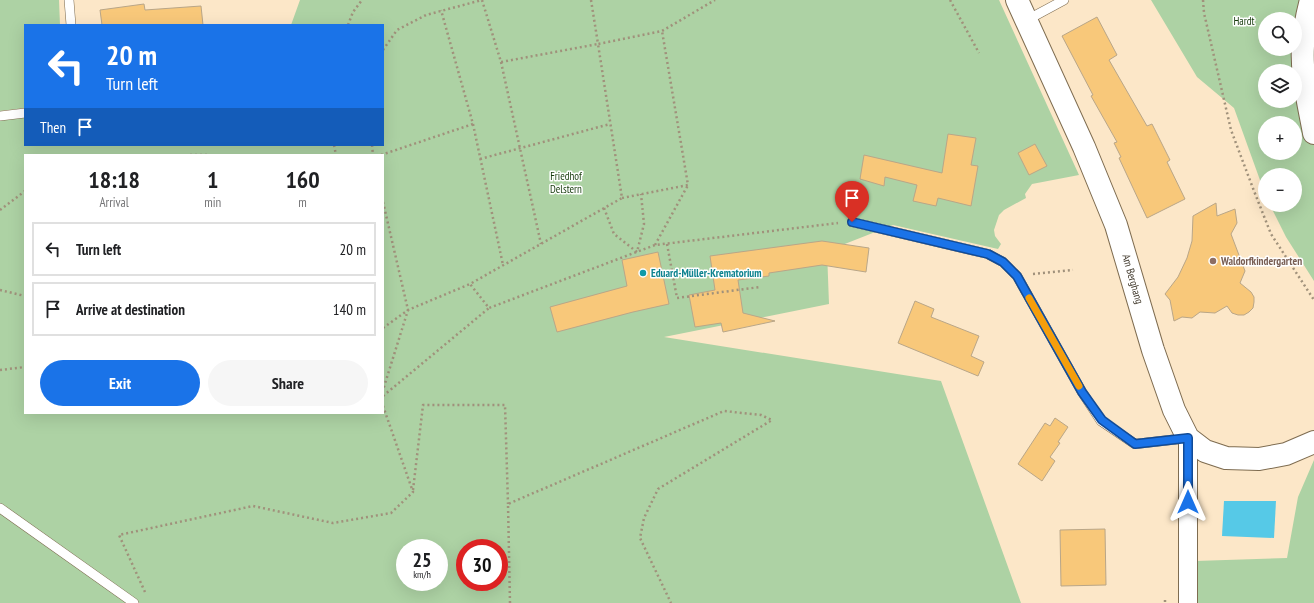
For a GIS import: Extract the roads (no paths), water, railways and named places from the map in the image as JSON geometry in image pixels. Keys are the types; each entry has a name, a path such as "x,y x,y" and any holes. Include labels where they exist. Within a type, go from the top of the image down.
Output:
{"street":[{"name":"Am Berghang","path":"1017,0 1084,147 1116,225 1153,350 1174,410 1188,438 1205,451 1226,458 1259,459 1286,454 1314,442"},
{"path":"1311,0 1306,18 1303,47 1304,72 1314,133"},
{"path":"1188,438 1188,603"}],"lane":[{"path":"69,0 71,24"},
{"path":"1027,20 1064,0"},
{"path":"0,116 24,113"},
{"path":"852,222 988,254 1003,262 1017,276 1082,392 1102,420 1135,444 1188,438"},
{"path":"0,508 134,603"}],"water":[{"path":"1224,501 1276,501 1274,538 1222,536"}],"place":[{"name":"Waldorfkindergarten","path":"1213,261"},
{"name":"Eduard-Müller-Krematorium","path":"643,273"}],"park label":[{"name":"Hardt","path":"1244,21"},
{"name":"Friedhof Delstern","path":"566,182"}]}
